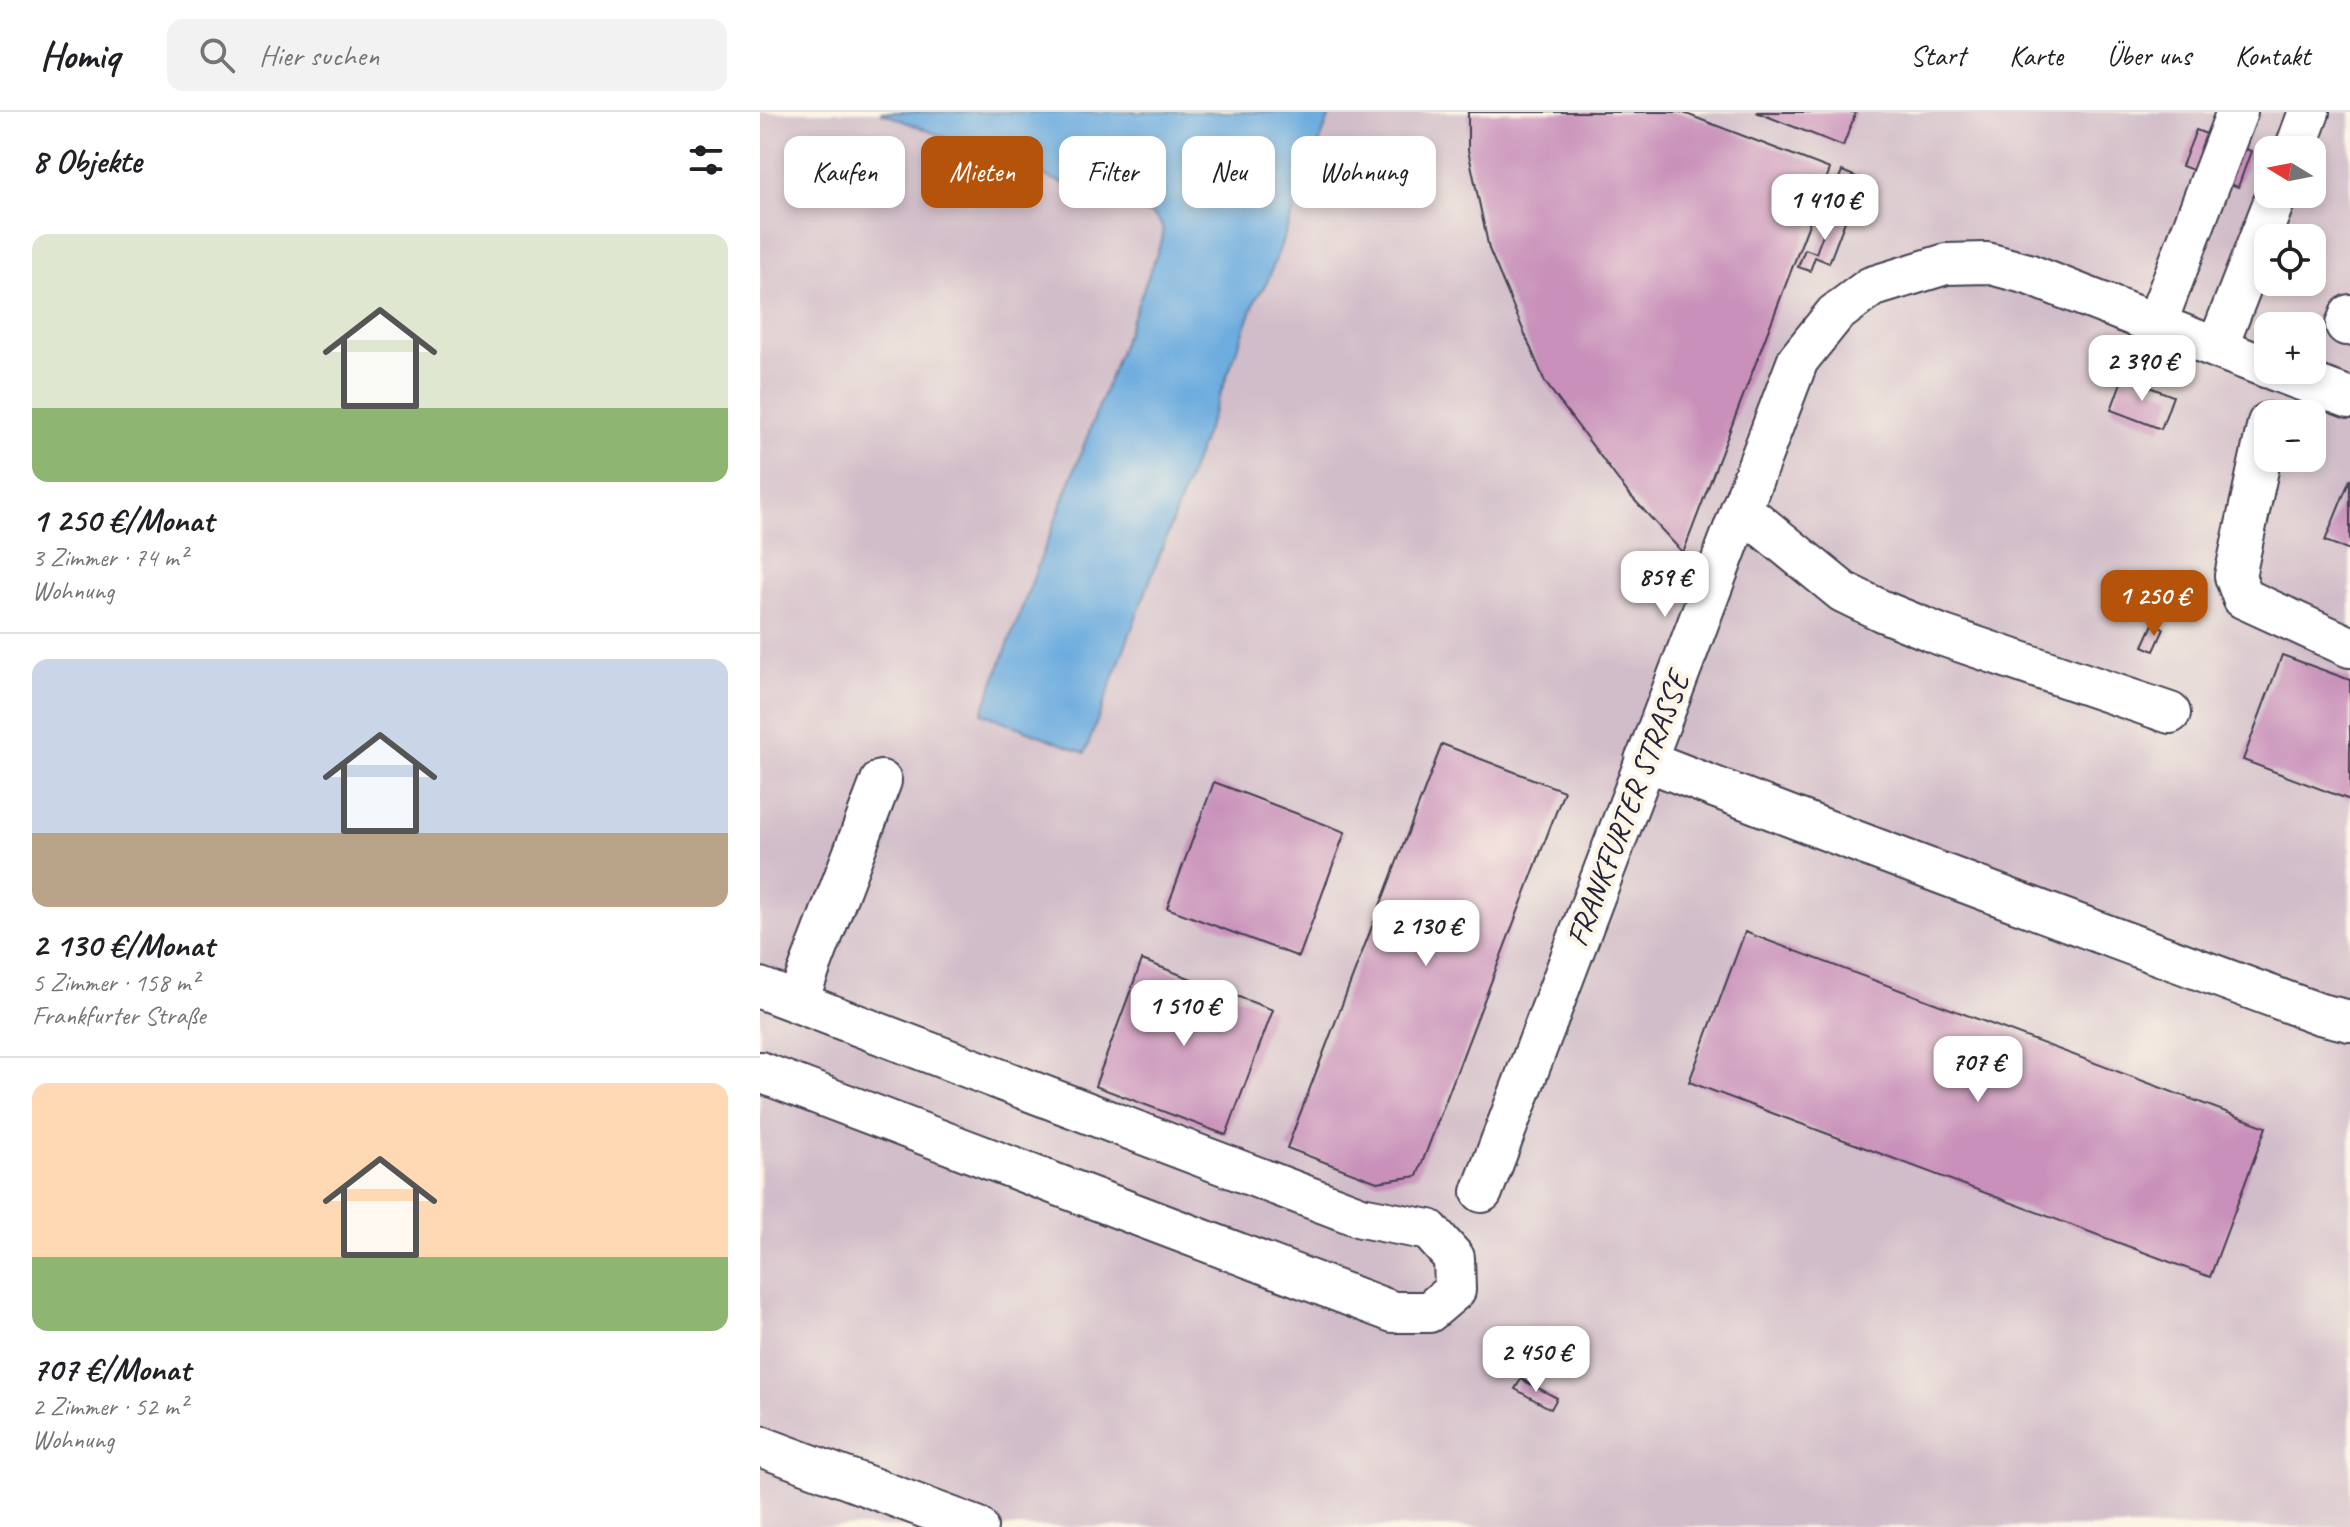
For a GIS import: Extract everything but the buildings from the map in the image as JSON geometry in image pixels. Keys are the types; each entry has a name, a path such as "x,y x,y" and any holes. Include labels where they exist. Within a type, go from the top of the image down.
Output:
{"street":[{"path":"2156,324 2237,112"},
{"path":"2300,136 2309,112"},
{"path":"2217,348 2272,208"},
{"name":"FRANKFURTER STRASSE","path":"1482,1192 1798,360 1835,314 1871,287 1946,264 1987,263 2028,274 2254,362"},
{"name":"FRANKFURTER STRASSE","path":"2313,384 2350,398"},
{"path":"2257,472 2235,576 2243,598 2350,647"},
{"path":"1741,509 1843,592 1882,611 1941,635 2170,713"},
{"path":"1645,760 2111,938 2320,1014 2350,1021"},
{"path":"797,1002 881,781"},
{"path":"760,988 1361,1217 1429,1230 1454,1258 1455,1290 1429,1312 1393,1312 760,1072"},
{"path":"760,1446 977,1527"}],"shaded area":[{"path":"760,112 2350,112 2350,1527 760,1527"}],"water":[{"path":"880,112 1331,112 1322,136 1291,136 1291,208 1295,208 1267,282 1256,299 1085,753 982,713 1162,240 1162,228 1153,215 1127,208 1166,208 1166,136 1059,136 1059,181 1043,175 1043,136 942,136"}]}
